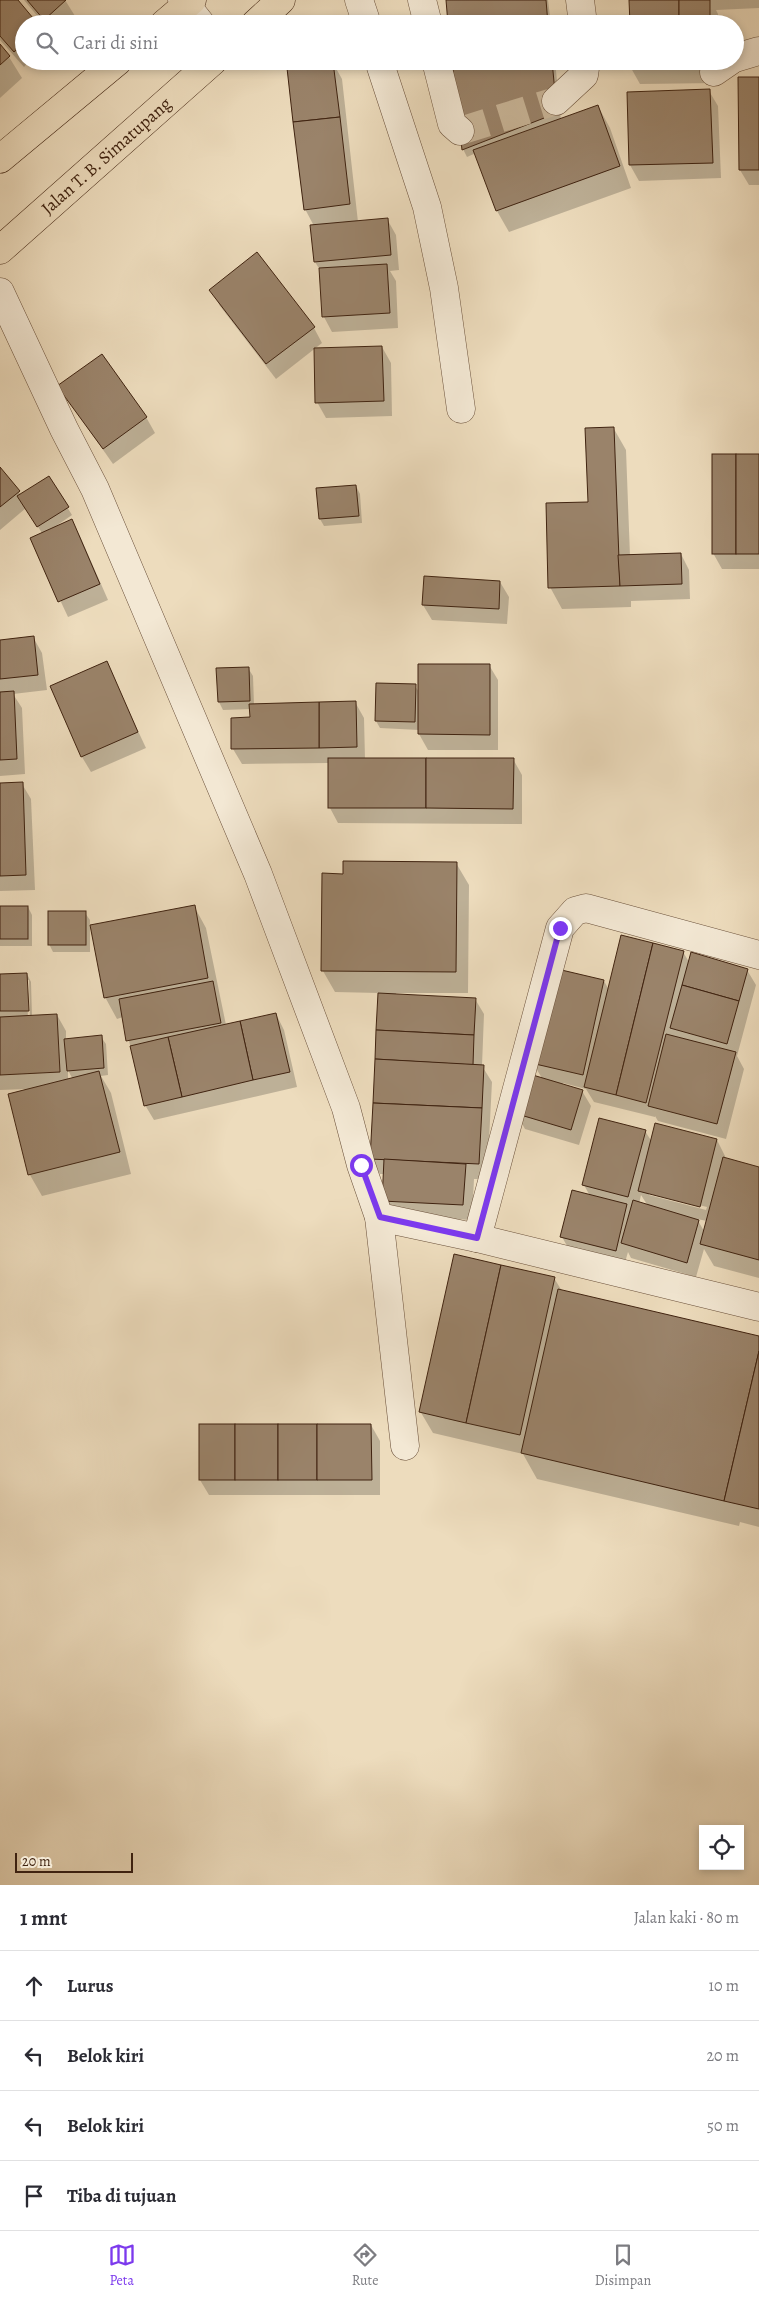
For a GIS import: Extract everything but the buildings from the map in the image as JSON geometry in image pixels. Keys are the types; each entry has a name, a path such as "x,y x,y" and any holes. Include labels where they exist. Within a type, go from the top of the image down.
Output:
{"main road":[{"path":"265,15 281,0"},
{"path":"178,15 190,7"},
{"path":"0,159 107,70"},
{"name":"Jalan T. B. Simatupang","path":"0,250 203,70"}],"street":[{"path":"359,0 364,15"},
{"path":"422,0 426,15"},
{"path":"580,0 582,15"},
{"path":"744,56 759,51"},
{"path":"382,70 427,207 444,288 461,409"},
{"path":"438,70 452,124 460,131"},
{"path":"556,101 584,74 585,70"},
{"path":"0,292 64,429 95,489 258,874 346,1108 361,1165 380,1217 405,1446"},
{"path":"477,1238 560,928 575,911 586,908 616,915 759,955"},
{"path":"380,1217 477,1238 759,1308"}],"tunnel":[{"path":"460,131 556,101"}],"route":[{"path":"361,1165 380,1217 477,1238 560,928"}]}
